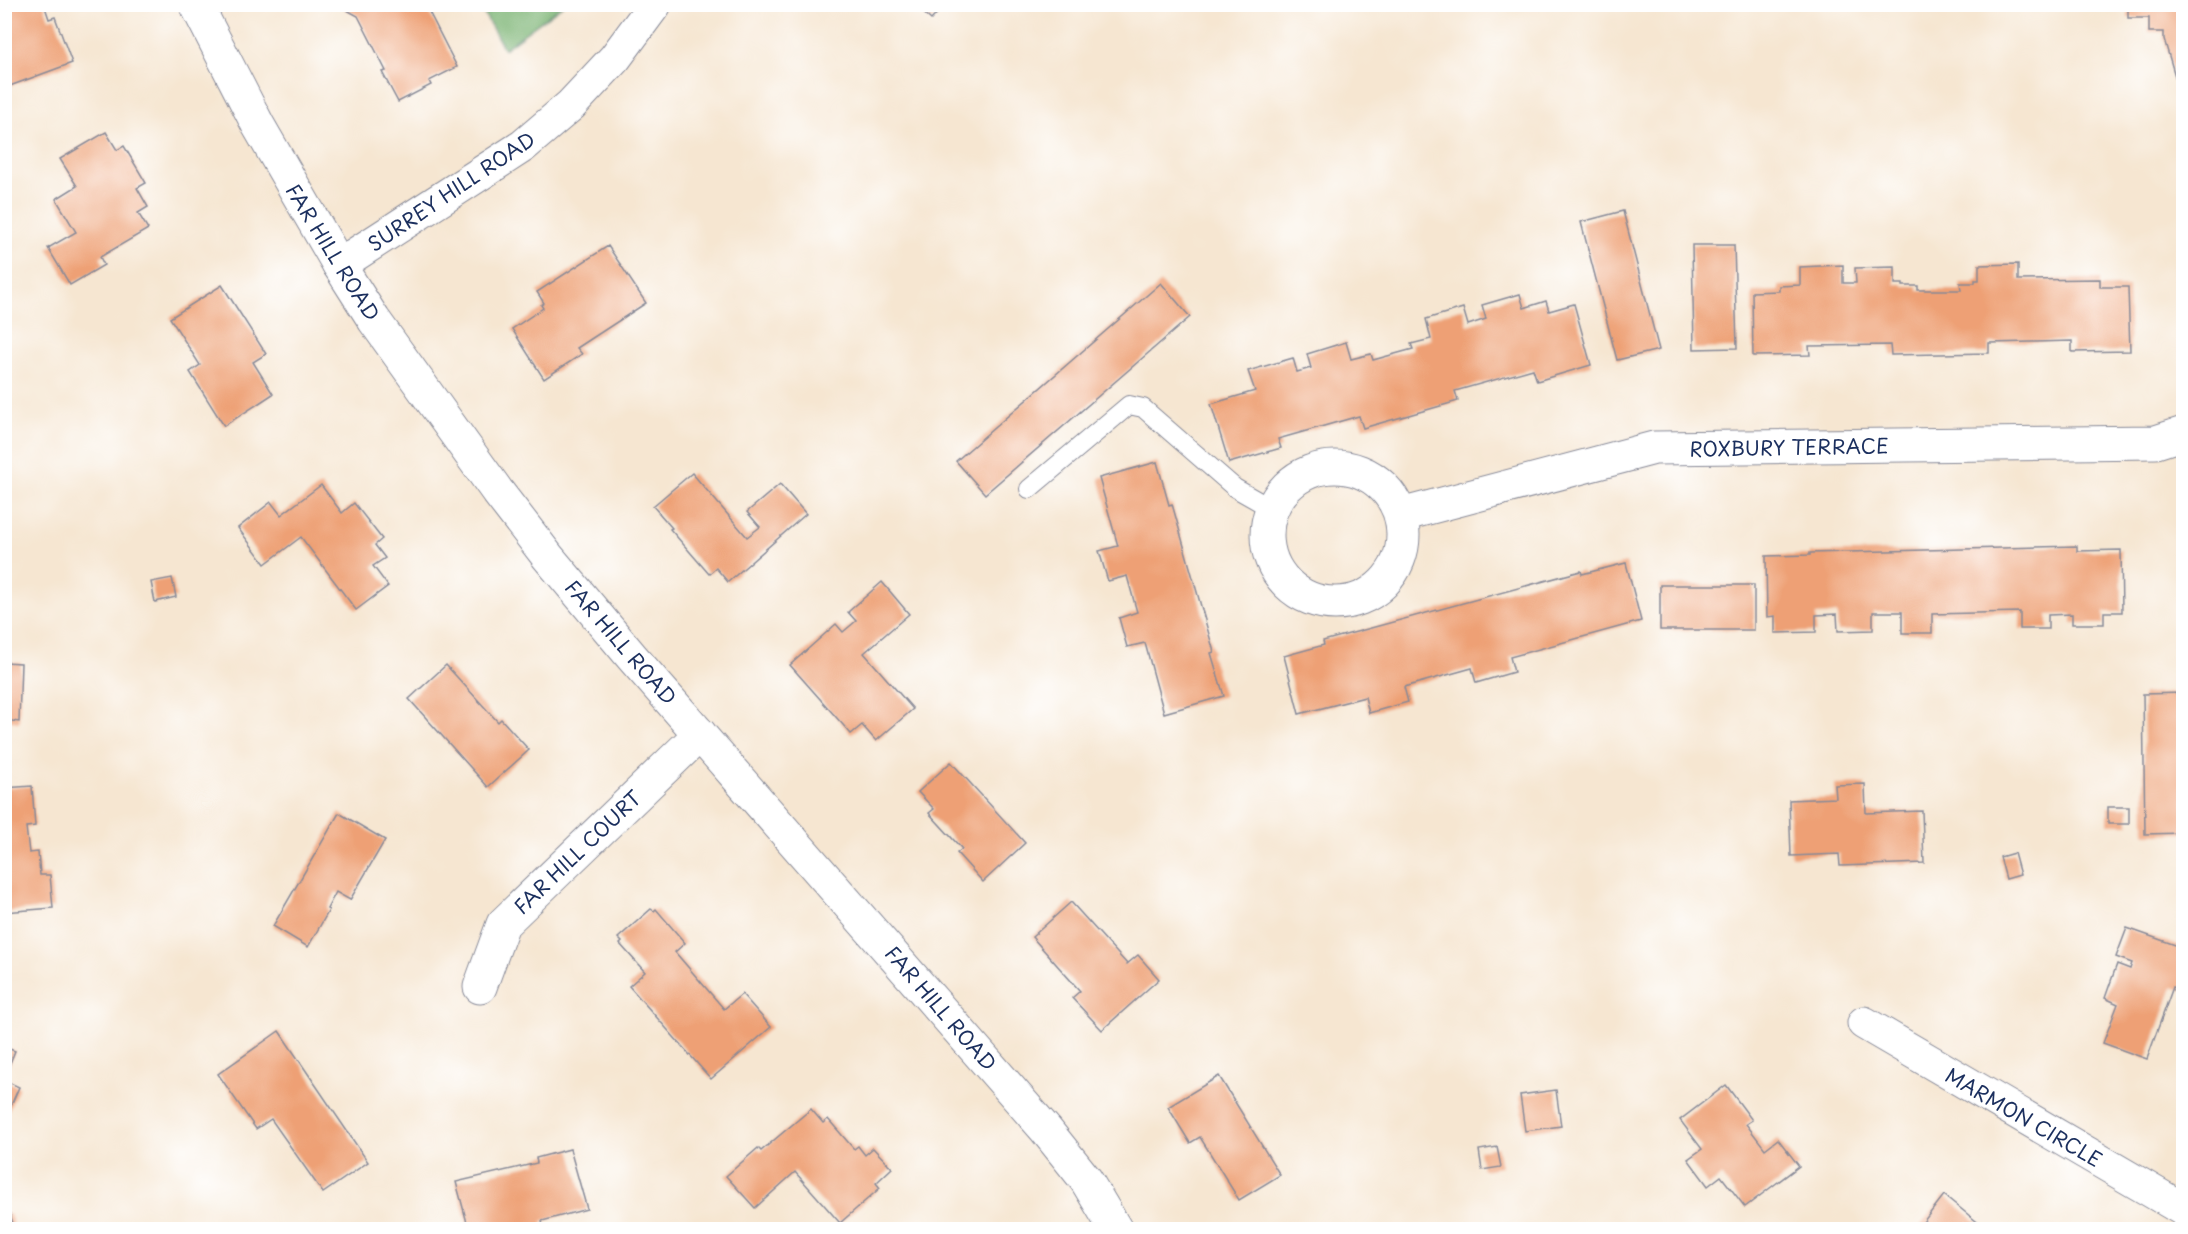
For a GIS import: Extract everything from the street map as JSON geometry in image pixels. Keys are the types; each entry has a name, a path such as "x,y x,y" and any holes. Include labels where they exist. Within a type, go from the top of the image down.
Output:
{"street":[{"name":"FAR HILL ROAD","path":"196,4 246,104 339,265 380,329 497,491 590,607 1046,1130 1086,1179 1116,1230"},
{"name":"SURREY HILL ROAD","path":"339,265 523,146 571,105 607,66 655,4"},
{"path":"2170,438 2184,460"},
{"name":"ROXBURY TERRACE","path":"1401,515 1654,448 2170,438"},
{"path":"1332,466 1354,469 1375,479 1391,495 1401,515 1404,538 1399,560 1388,579 1370,593 1349,602 1327,603 1305,596 1287,584 1273,565 1266,543 1267,521 1272,509 1290,482 1310,471 1332,466"},
{"name":"FAR HILL COURT","path":"480,987 503,924 700,734"},
{"name":"MARMON CIRCLE","path":"1864,1023 2184,1210"}],"lane":[{"path":"1029,489 1129,405 1143,408 1235,488 1272,509"}],"green space":[{"path":"479,5 563,5 504,49"}],"building":[{"path":"4,4 44,4 49,19 55,17 72,63 7,87 4,80"},
{"path":"336,4 425,4 457,67 429,81 431,85 398,102 382,72 386,71 358,16"},
{"path":"914,4 946,4 931,20"},
{"path":"2128,4 2184,4 2184,81 2177,83 2164,32 2149,32 2149,18 2128,18"},
{"path":"106,132 117,150 124,146 146,183 137,188 148,207 138,213 148,229 100,257 104,265 70,285 48,248 76,232 56,199 77,186 60,159"},
{"path":"1623,211 1659,350 1617,360 1581,222"},
{"path":"1692,245 1734,245 1737,348 1694,349"},
{"path":"608,246 646,303 577,348 582,354 544,379 512,329 543,308 541,305 544,303 537,292"},
{"path":"2018,264 2018,280 2100,279 2100,287 2128,287 2130,351 2072,352 2072,341 1989,343 1989,353 1891,355 1890,345 1809,346 1810,355 1753,356 1752,292 1779,291 1779,286 1800,285 1800,267 1843,265 1843,283 1856,283 1855,268 1895,267 1895,284 1918,286 1918,290 1961,290 1960,283 1975,283 1975,280 1979,280 1979,265"},
{"path":"1161,283 1190,317 985,494 956,461"},
{"path":"222,285 266,354 253,362 273,394 224,426 190,372 200,365 170,318"},
{"path":"1520,294 1524,308 1546,301 1549,311 1574,304 1591,365 1537,381 1533,369 1455,391 1458,401 1363,428 1359,416 1278,439 1281,448 1229,463 1211,404 1255,391 1248,371 1293,358 1297,372 1311,368 1307,354 1346,342 1351,359 1371,354 1373,360 1413,349 1411,344 1431,339 1426,319 1463,308 1468,325 1486,319 1482,305"},
{"path":"1157,462 1169,505 1172,504 1214,652 1211,653 1224,696 1164,713 1145,643 1127,647 1119,618 1137,612 1127,576 1108,581 1099,551 1118,546 1099,478"},
{"path":"692,473 747,537 760,527 747,512 780,484 806,514 728,582 716,568 709,574 653,506"},
{"path":"321,485 342,513 354,503 382,539 375,545 385,558 373,566 388,586 356,610 301,537 265,564 238,528 271,502 281,515"},
{"path":"2077,546 2077,551 2121,550 2122,612 2104,612 2104,624 2072,624 2072,614 2048,615 2048,629 2020,629 2020,612 1932,614 1932,633 1902,633 1902,612 1873,612 1873,630 1838,631 1837,614 1816,615 1816,632 1775,633 1775,616 1767,617 1766,556"},
{"path":"1626,563 1641,621 1510,657 1514,672 1476,683 1472,668 1404,687 1408,702 1369,713 1365,697 1299,714 1284,656 1324,645 1323,641 1581,571 1582,574"},
{"path":"172,578 176,597 155,602 151,582"},
{"path":"882,582 909,614 864,653 913,709 876,741 862,725 851,734 790,665 836,624 843,632 856,621 848,612"},
{"path":"1660,585 1754,585 1754,630 1660,630"},
{"path":"4,662 21,663 19,722 4,720"},
{"path":"446,665 498,722 501,719 529,750 488,787 409,699"},
{"path":"2184,693 2184,833 2145,834 2143,694"},
{"path":"951,762 1025,843 983,882 957,853 962,849 929,813 934,809 918,792"},
{"path":"1865,784 1866,813 1922,811 1924,863 1840,866 1839,854 1791,856 1789,800 1836,798 1835,785"},
{"path":"32,786 35,826 26,827 29,853 38,852 40,875 50,875 53,908 4,912 4,788"},
{"path":"2108,807 2129,807 2129,824 2108,824"},
{"path":"339,813 385,840 350,900 336,892 327,909 329,910 308,947 273,926"},
{"path":"2014,853 2020,875 2006,879 2000,857"},
{"path":"1071,902 1127,964 1138,955 1159,979 1102,1030 1072,998 1080,991 1032,937"},
{"path":"651,909 654,911 656,909 685,943 675,952 724,1009 742,994 771,1027 711,1079 629,986 645,972 620,944 622,942 618,938"},
{"path":"2127,928 2184,948 2184,991 2173,987 2147,1059 2103,1043 2118,1004 2105,998 2117,964 2130,969 2132,963 2116,957"},
{"path":"279,1031 368,1162 323,1193 271,1119 256,1129 218,1074"},
{"path":"4,1047 15,1051 5,1075 4,1075"},
{"path":"1219,1076 1280,1175 1239,1200 1200,1137 1190,1143 1168,1107"},
{"path":"4,1080 19,1087 8,1112 4,1111"},
{"path":"1726,1085 1752,1120 1746,1124 1765,1149 1778,1139 1799,1166 1745,1207 1721,1176 1708,1186 1688,1159 1702,1149 1680,1120"},
{"path":"1556,1090 1561,1126 1525,1131 1520,1095"},
{"path":"811,1109 823,1123 828,1119 854,1149 858,1146 865,1155 873,1148 892,1168 876,1183 880,1188 840,1223 795,1172 755,1208 726,1176 758,1148 761,1151"},
{"path":"1497,1147 1501,1167 1482,1170 1479,1150"},
{"path":"570,1149 587,1209 542,1221 544,1230 469,1230 456,1182 537,1163 536,1158"},
{"path":"1944,1195 1987,1230 1917,1230"},
{"path":"10,1214 15,1230 4,1230 4,1215"}]}
